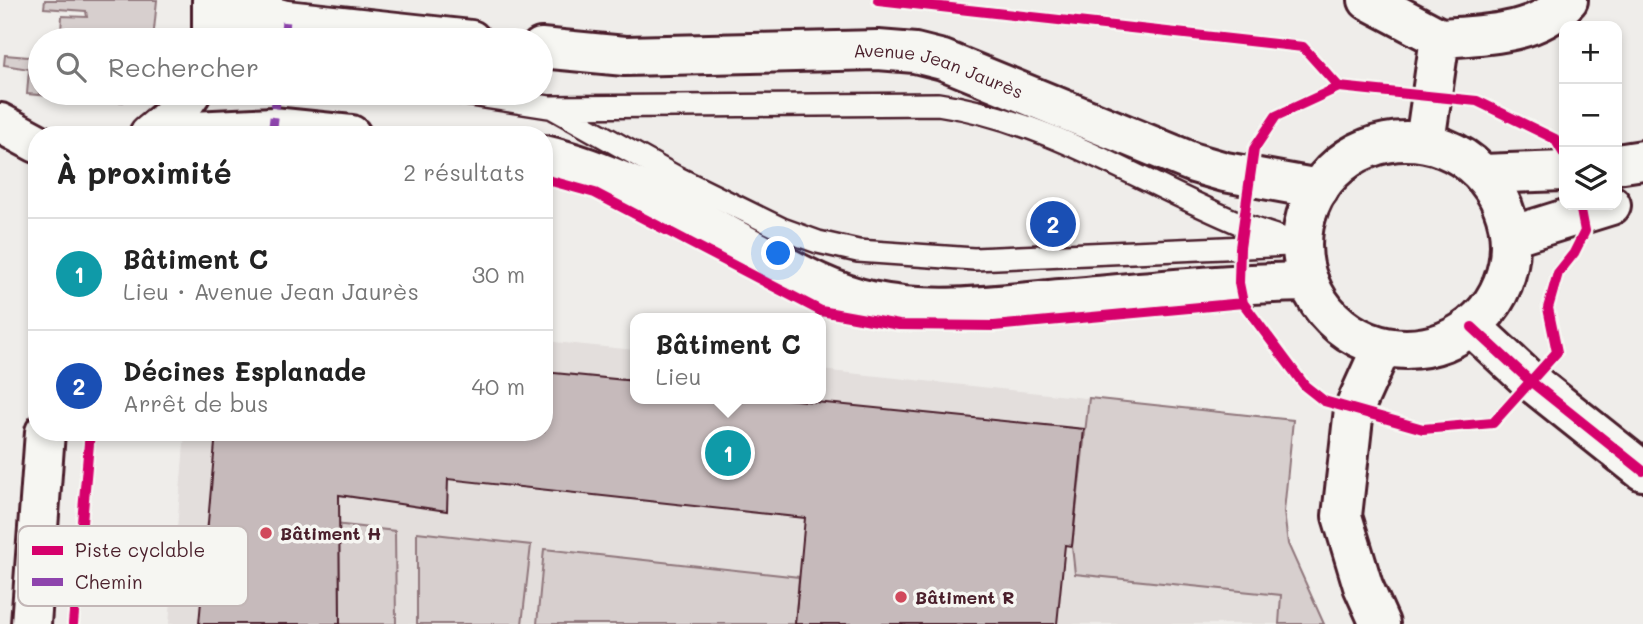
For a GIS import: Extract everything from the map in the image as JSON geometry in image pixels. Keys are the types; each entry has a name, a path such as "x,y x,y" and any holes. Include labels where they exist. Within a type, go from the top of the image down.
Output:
{"main road":[{"path":"1368,0 1440,38 1501,34 1555,15 1568,0"},
{"path":"217,16 248,10 286,20 360,28"},
{"path":"1425,142 1440,38"},
{"name":"Avenue Jean Jaurès","path":"553,49 625,55 878,50 915,53 943,60 1194,163 1225,172 1319,189"},
{"path":"160,126 183,105"},
{"path":"1425,142 1446,148 1483,174 1502,202 1511,236 1510,262 1503,286 1490,309 1472,327 1451,340 1429,347 1382,347 1358,338 1337,324 1320,305 1308,282 1302,244 1308,210 1331,173 1365,150 1384,143 1425,142"},
{"path":"553,157 581,164 633,185 785,267 825,286 870,301 916,307 985,306 1239,283 1308,282"},
{"path":"1622,163 1643,160"},
{"path":"1483,174 1559,171"},
{"path":"1622,203 1643,198"},
{"path":"1511,236 1595,210"},
{"path":"1472,327 1529,380 1643,471"},
{"path":"1380,624 1363,586 1342,516 1354,410 1382,347"},
{"path":"38,526 44,441"},
{"path":"31,624 32,606"}],"lane":[{"path":"217,16 235,28"},
{"path":"536,105 925,104 976,110 1005,118 1109,160 1242,224 1302,244"},
{"path":"549,107 676,177 782,229 818,242 858,251 974,259 1302,244"}],"shaded area":[{"path":"45,0 157,0 154,28 61,28 62,16 87,17 86,11 44,8"},
{"path":"5,55 28,57 28,69 4,65"},
{"path":"553,342 630,350 630,404 826,404 826,371 1293,420 1284,512 1288,544 1324,624 169,624 170,606 248,606 248,526 177,526 184,441 553,441"},
{"path":"1089,398 1293,420 1284,512 1288,544 1324,624 1279,624 1281,595 1075,574 1072,546"},
{"path":"326,523 395,531 396,624 340,624 339,539"},
{"path":"417,532 531,545 522,624 417,624"},
{"path":"544,549 799,577 795,624 537,624"}],"building":[{"path":"553,373 630,381 630,404 826,403 1084,429 1072,546 1065,545 1057,624 795,624 805,518 448,479 447,511 339,495 340,624 199,624 201,606 248,606 248,526 208,526 215,441 553,441"}],"marked path":[{"path":"285,28 286,20"},
{"path":"273,126 276,105"}],"cycle path":[{"path":"878,0 1303,47 1339,87"},
{"path":"1560,147 1555,139 1477,101 1339,87 1276,116 1254,149 1240,248 1239,283 1243,303 1305,386 1324,401 1423,429 1493,423 1557,352 1548,308 1558,273 1574,253 1585,231 1581,210"},
{"path":"553,181 595,193 821,311 899,325 994,326 1243,303"},
{"path":"1472,327 1529,380 1643,471"},
{"path":"82,526 89,441"},
{"path":"73,624 75,606"}],"place":[{"name":"Décines Esplanade","path":"1053,224"},
{"name":"Bâtiment C","path":"728,453"},
{"name":"Bâtiment H","path":"266,533"},
{"name":"Bâtiment R","path":"901,597"}]}
